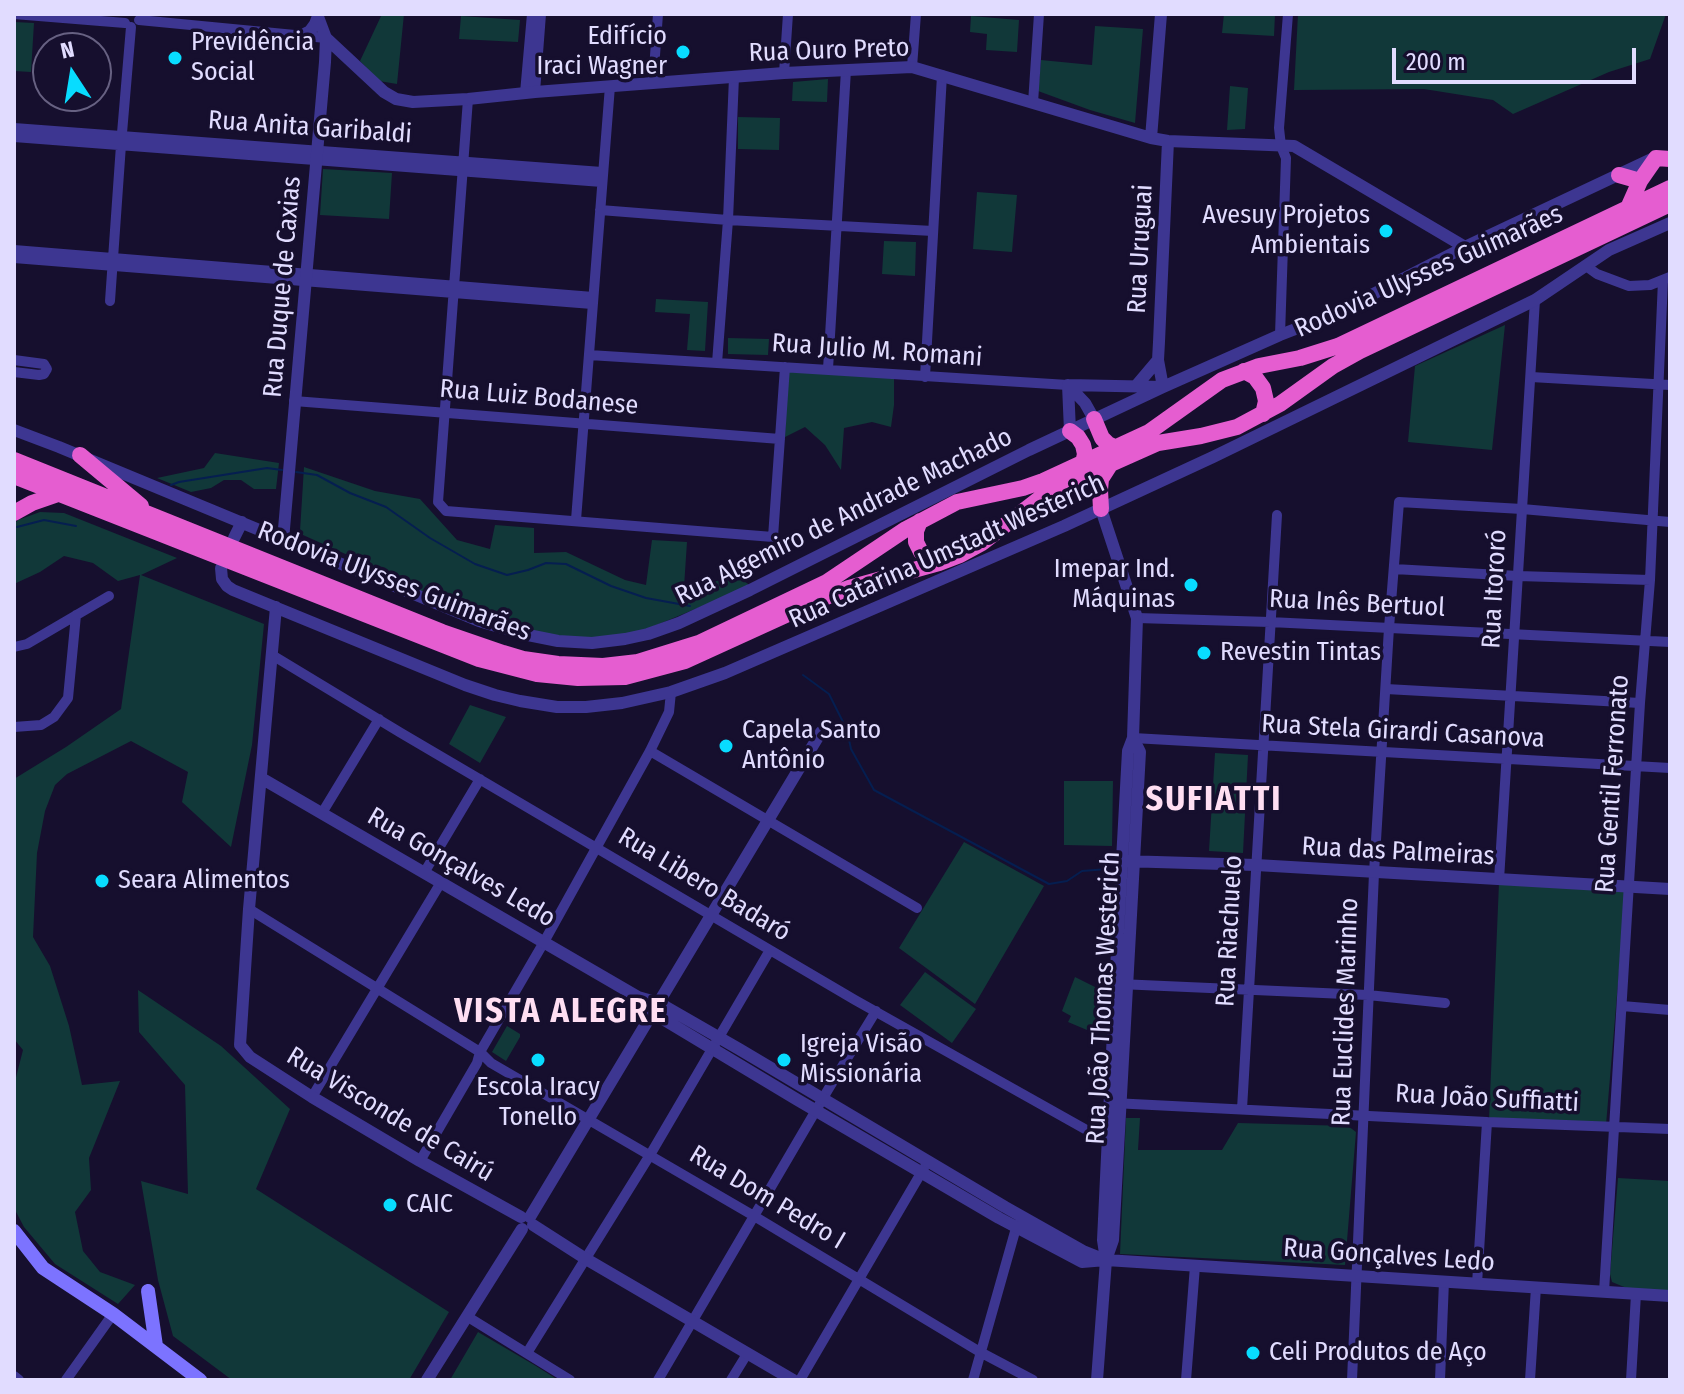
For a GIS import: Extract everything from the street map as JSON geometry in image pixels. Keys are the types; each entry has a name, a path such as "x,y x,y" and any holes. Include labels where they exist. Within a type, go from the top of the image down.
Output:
{"highway":[{"path":"1628,208 1640,181 1665,156"},
{"path":"1619,175 1640,181"},
{"name":"Rodovia Ulysses Guimarães","path":"14,460 493,650 539,662 603,666 638,662 699,643 827,582 920,521 957,502 1023,488 1117,448 1149,432 1222,380 1259,366 1338,346 1670,188"},
{"name":"Rodovia Ulysses Guimarães","path":"14,476 479,659 521,671 568,677 625,677 685,661 821,599 960,555 982,543 1048,492 1158,443 1237,427 1293,396 1333,366 1360,351 1670,204"},
{"path":"1244,371 1255,377 1263,388 1266,401 1263,414"},
{"path":"1094,419 1102,438 1117,448"},
{"path":"1070,431 1083,445 1083,463"},
{"path":"80,455 151,515"},
{"path":"1101,509 1101,479 1110,465"},
{"path":"1065,484 1079,488 1101,509"},
{"path":"14,513 58,494"},
{"path":"920,521 916,542 921,552 939,563"}],"main road":[{"path":"14,1231 43,1268 113,1314 200,1380"},
{"path":"148,1291 156,1346"}],"street":[{"path":"14,14 132,19 326,38 318,15"},
{"path":"532,14 536,27"},
{"path":"530,92 536,27 541,14"},
{"path":"653,83 658,14"},
{"path":"784,73 788,14"},
{"path":"912,67 916,14"},
{"path":"1033,103 1039,14"},
{"path":"1151,138 1161,14"},
{"path":"1280,335 1286,158 1279,128 1288,14"},
{"path":"302,35 310,31 318,15"},
{"path":"110,301 132,19"},
{"name":"Rua Ouro Preto","path":"326,38 384,92 396,99 413,102 784,73 912,67 1151,138 1294,146 1465,247"},
{"name":"Rua Duque de Caxias","path":"283,540 326,38"},
{"path":"325,62 337,55 345,56"},
{"path":"828,369 846,70"},
{"path":"925,377 942,75"},
{"path":"717,363 728,220 734,77"},
{"path":"576,520 610,86"},
{"path":"468,99 438,502 446,511 773,537 785,367"},
{"name":"Rua Anita Garibaldi","path":"14,128 31,134"},
{"name":"Rua Anita Garibaldi","path":"14,137 31,134 67,136 602,177"},
{"name":"Rua Uruguai","path":"1163,387 1158,360 1168,141"},
{"name":"Rua Algemiro de Andrade Machado","path":"14,430 479,621 558,641 592,643 625,639 679,623 1094,419 1280,335 1334,314 1465,247 1665,156"},
{"path":"600,210 933,231"},
{"name":"Rua Catarina Umstadt Westerich","path":"221,568 222,579 227,586 465,685 520,701 557,707 586,707 671,692 725,673 1213,457 1535,300 1609,250 1670,223"},
{"path":"14,250 28,256"},
{"path":"14,258 28,256 593,300"},
{"path":"1586,266 1597,274 1629,286 1650,285 1666,278"},
{"name":"Rua Gentil Ferronato","path":"1604,1292 1650,580 1657,385 1666,278"},
{"name":"Rua Itororó","path":"1499,880 1535,300"},
{"name":"Rua Julio M. Romani","path":"589,355 1068,385 1163,387"},
{"path":"14,360 44,364 47,369 39,375 14,372"},
{"path":"1136,386 1158,360"},
{"path":"1531,377 1670,385"},
{"path":"1068,385 1085,403 1094,419"},
{"path":"1068,385 1070,431"},
{"name":"Rua Luiz Bodanese","path":"294,401 780,439"},
{"name":"Rua Euclides Marinho","path":"1352,1380 1374,873 1399,502 1522,509"},
{"name":"Rua João Thomas Westerich","path":"1097,1380 1106,1260 1103,1240 1110,1200 1116,1103 1131,805 1128,751 1133,738 1137,618 1101,509"},
{"path":"1522,509 1670,522"},
{"name":"Rua Riachuelo","path":"1242,1109 1277,515"},
{"path":"234,538 242,522"},
{"path":"1394,569 1650,580"},
{"path":"14,647 27,644 109,596"},
{"path":"249,909 276,607"},
{"path":"14,727 41,725 54,717 68,698 76,615"},
{"name":"Rua Inês Bertuol","path":"1137,618 1670,642"},
{"name":"Rua Libero Badaró","path":"272,655 711,916 1113,1142"},
{"path":"1386,689 1640,703"},
{"path":"420,1161 650,751 669,712 671,692"},
{"path":"322,813 379,719"},
{"path":"427,1380 589,1119 821,732"},
{"name":"Rua Stela Girardi Casanova","path":"1133,738 1670,768"},
{"path":"650,751 917,908"},
{"name":"Rua Gonçalves Ledo","path":"261,778 1020,1222 1082,1262 1106,1260 1670,1296"},
{"path":"424,873 480,779"},
{"name":"Rua das Palmeiras","path":"1128,861 1256,865 1670,889"},
{"path":"312,1097 440,884"},
{"name":"Rua Dom Pedro I","path":"249,909 480,1052 491,1063 980,1352 1033,1380"},
{"name":"Rua Visconde de Cairú","path":"249,909 240,1045 250,1057 312,1097 793,1380"},
{"path":"527,1353 650,1155 770,950"},
{"path":"1121,984 1368,995 1445,1003"},
{"path":"1622,1006 1670,1010"},
{"path":"658,1380 876,1011"},
{"name":"Rua João Suffiatti","path":"1116,1103 1670,1129"},
{"path":"1477,1284 1487,1122"},
{"path":"800,1380 924,1168"},
{"path":"973,1380 1020,1222"},
{"path":"1186,1380 1195,1266"},
{"path":"1440,1380 1444,1281"},
{"path":"1530,1380 1536,1287"},
{"path":"1631,1380 1636,1294"},
{"path":"66,1380 113,1314"},
{"path":"468,1317 570,1380"},
{"path":"731,1380 747,1354"},
{"path":"14,1376 19,1380"}],"green space":[{"path":"382,14 404,14 397,84 379,81 360,61"},
{"path":"1224,14 1275,14 1274,36 1222,33"},
{"path":"1298,14 1666,14 1650,59 1609,72 1513,114 1493,100 1424,89 1294,90"},
{"path":"461,16 520,20 518,42 459,39"},
{"path":"971,16 1019,20 1017,52 986,50 987,34 970,32"},
{"path":"14,22 34,23 31,72 14,71"},
{"path":"1095,26 1143,29 1135,123 1038,91 1041,60 1092,65"},
{"path":"828,79 827,102 792,101 793,82"},
{"path":"1230,86 1248,88 1245,129 1227,130"},
{"path":"738,117 780,118 779,150 738,149"},
{"path":"323,169 392,173 389,219 320,215"},
{"path":"977,192 1017,195 1012,252 973,249"},
{"path":"884,241 916,242 915,276 882,274"},
{"path":"656,299 708,302 705,351 687,350 690,314 655,312"},
{"path":"1505,325 1492,450 1408,442 1415,366"},
{"path":"728,338 769,339 768,355 728,354"},
{"path":"787,371 894,377 891,427 872,422 844,428 841,470 825,445 805,427 785,437"},
{"path":"215,453 279,463 276,489 254,489 241,480 224,480 211,488 191,492 157,478 204,468"},
{"path":"304,467 375,491 420,499 457,540 490,549 495,525 534,528 534,553 566,552 625,580 646,585 652,540 687,542 684,587 738,577 751,586 642,631 591,641 523,633 399,587 408,582 303,535 300,531"},
{"path":"40,512 64,513 177,558 141,575 264,624 252,745 231,847 182,802 188,772 131,741 67,774 55,785 45,811 37,853 33,937 50,966 69,1026 82,1085 120,1081 89,1158 91,1190 75,1212 83,1251 100,1272 135,1285 118,1304 55,1264 24,1227 14,1208 14,1085 23,1050 14,1039 14,779 121,709 140,575 118,581 93,563 64,556 14,584 14,524"},
{"path":"470,705 506,717 480,763 449,744"},
{"path":"1215,753 1248,755 1243,853 1209,851"},
{"path":"1064,781 1113,781 1112,846 1064,845"},
{"path":"964,842 1044,886 975,1004 899,948"},
{"path":"1499,883 1626,888 1606,1125 1489,1120"},
{"path":"925,972 976,1009 952,1043 900,1005"},
{"path":"1075,977 1105,992 1106,1038 1068,1022 1071,1016 1062,1011"},
{"path":"138,990 221,1046 290,1109 256,1189 449,1312 409,1380 232,1380 173,1336 158,1280 141,1181 188,1194 185,1085 139,1032"},
{"path":"507,1026 520,1037 506,1061 492,1052"},
{"path":"1126,1118 1140,1118 1138,1150 1222,1150 1238,1123 1348,1126 1356,1132 1345,1265 1120,1254"},
{"path":"1618,1178 1670,1181 1670,1291 1629,1289 1612,1282 1610,1274"},
{"path":"478,1332 536,1366 558,1380 450,1380"}],"waterway":[{"path":"171,485 267,468 282,470"},
{"path":"296,472 317,475 350,493 386,507 475,564 507,575 546,563 566,564 611,586 646,598 690,606"},
{"path":"17,527 44,520 76,526"},
{"path":"803,675 829,694 847,730 851,749 874,790 1049,884 1067,881 1082,871 1108,869"}],"place":[{"name":"Edifício Iraci Wagner","path":"683,52"},
{"name":"Previdência Social","path":"175,58"},
{"name":"Avesuy Projetos Ambientais","path":"1386,231"},
{"name":"Imepar Ind. Máquinas","path":"1191,585"},
{"name":"Revestin Tintas","path":"1204,653"},
{"name":"Capela Santo Antônio","path":"726,746"},
{"name":"Seara Alimentos","path":"102,881"},
{"name":"Escola Iracy Tonello","path":"538,1060"},
{"name":"Igreja Visão Missionária","path":"784,1060"},
{"name":"CAIC","path":"390,1205"},
{"name":"Celi Produtos de Aço","path":"1253,1353"}],"district":[{"name":"SUFIATTI","path":"1214,801"},
{"name":"VISTA ALEGRE","path":"561,1013"}]}
